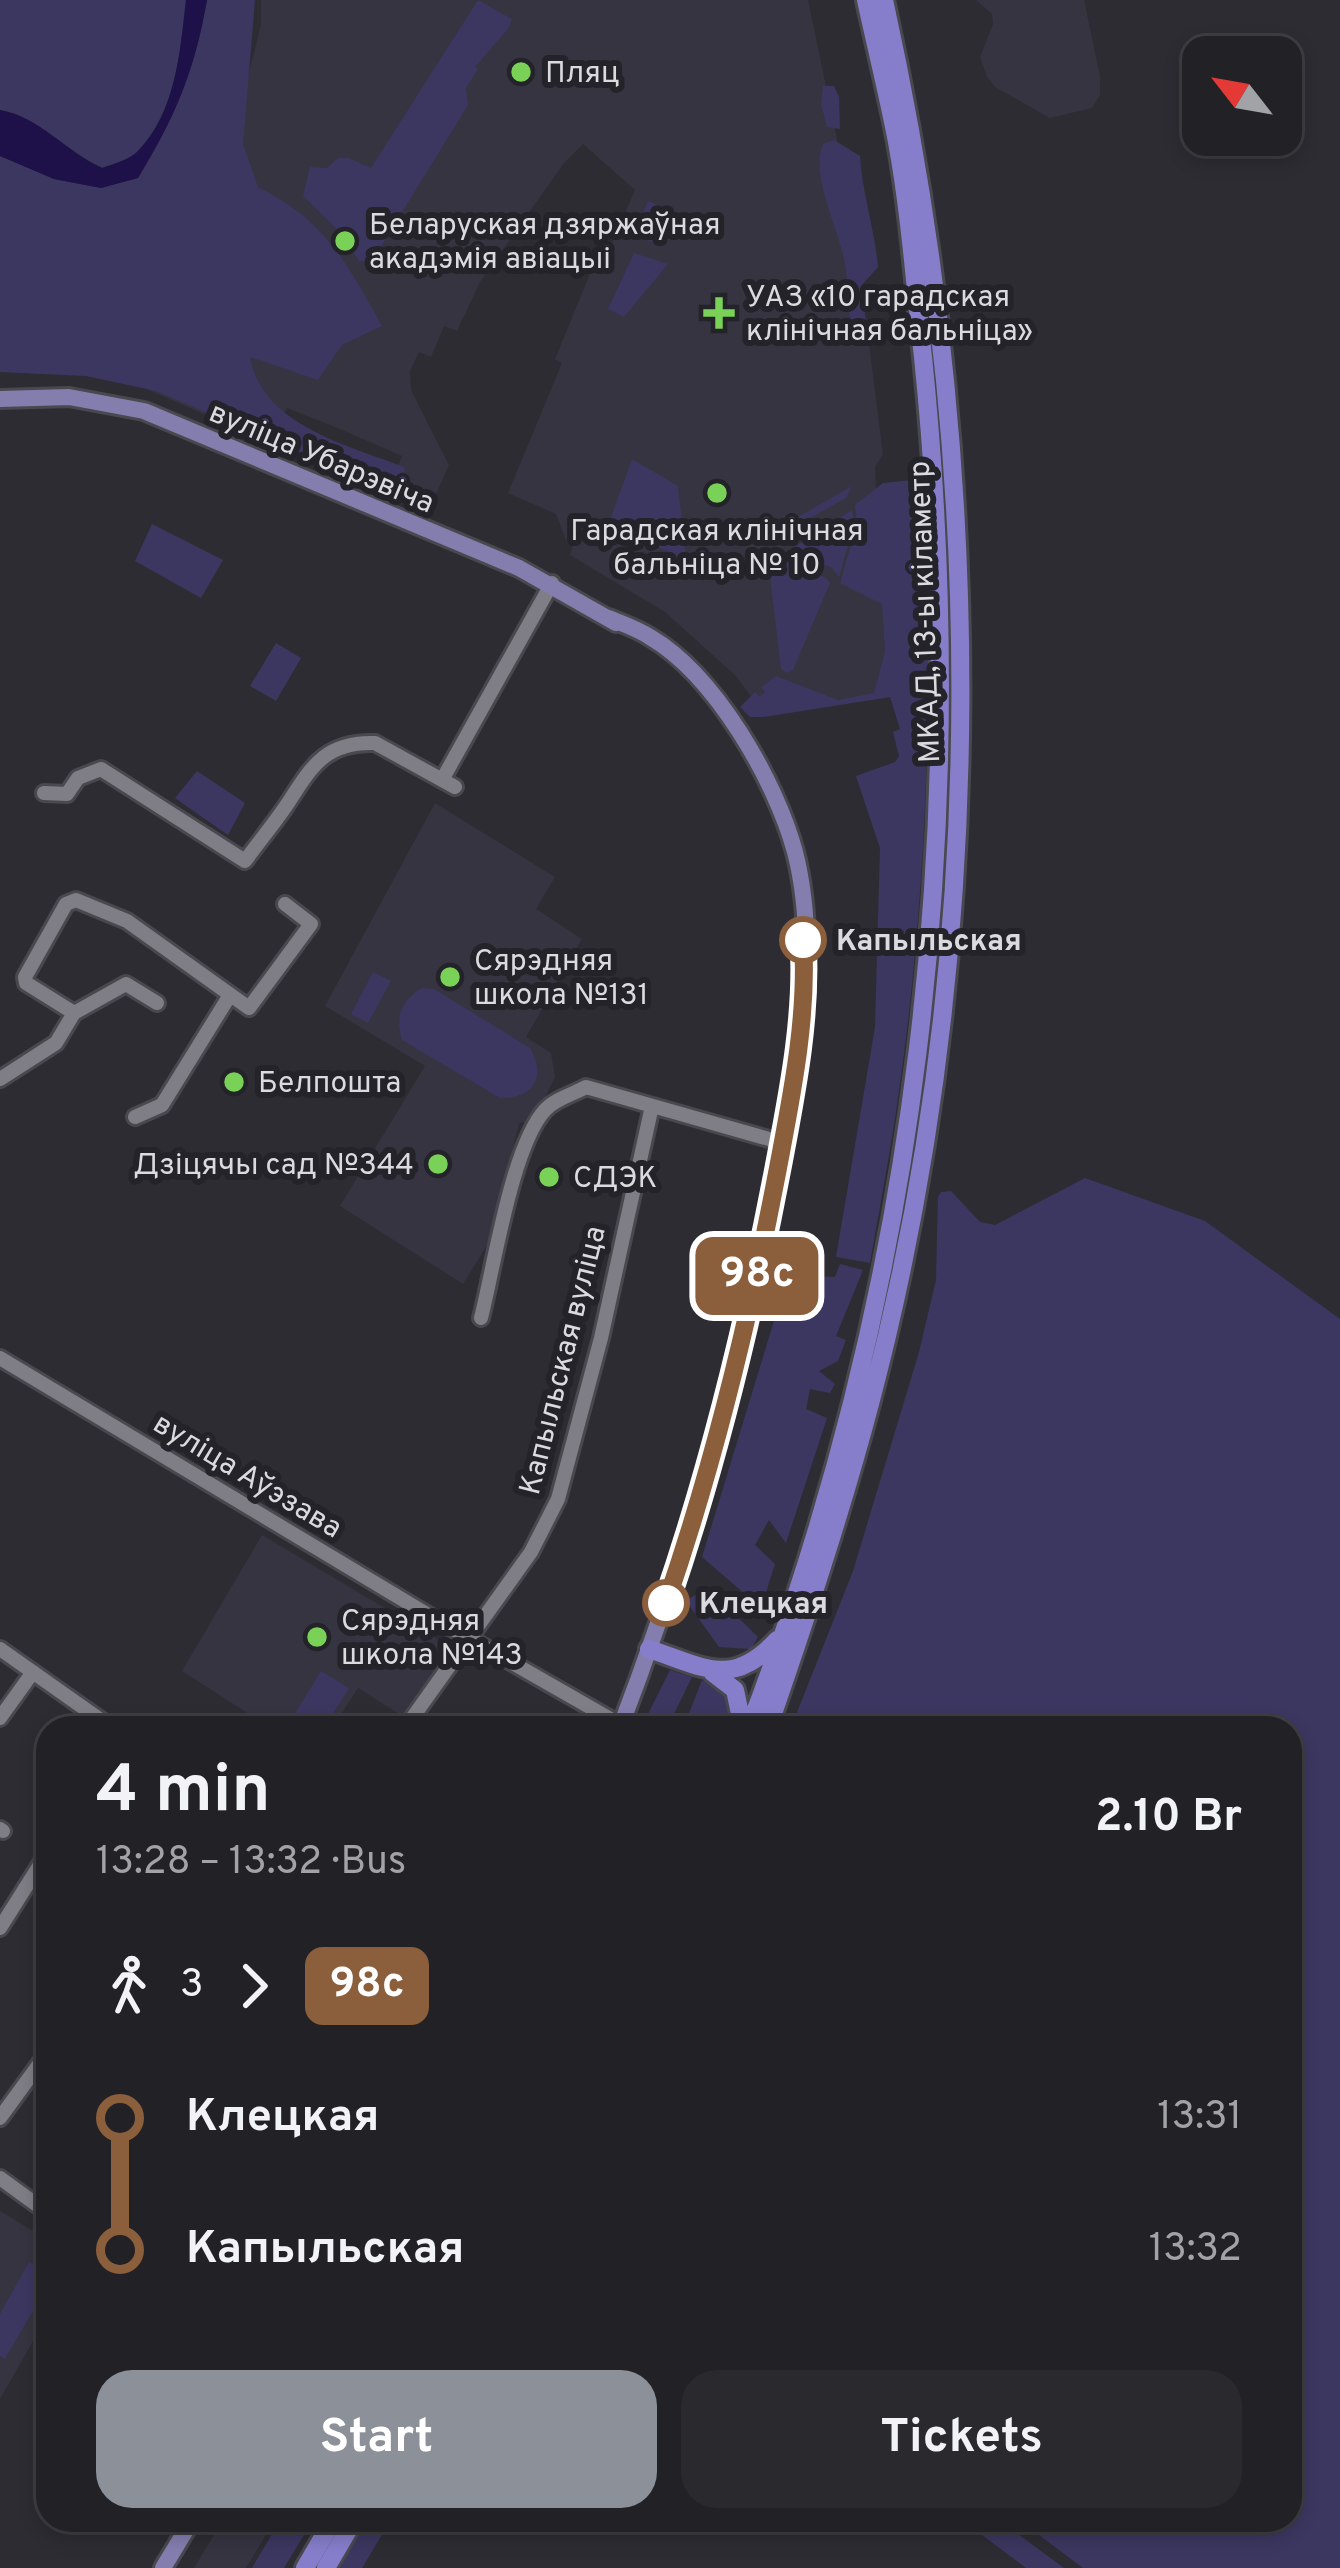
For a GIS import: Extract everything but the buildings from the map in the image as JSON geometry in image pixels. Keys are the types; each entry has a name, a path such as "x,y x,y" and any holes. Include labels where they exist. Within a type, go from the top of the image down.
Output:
{"highway":[{"name":"МКАД, 13-ы кіламетр","path":"866,0 897,143 936,494 941,751 934,883 901,1223"},
{"name":"МКАД, 13-ы кіламетр","path":"884,0 934,270 954,500 961,738 957,846 941,1021 901,1223"},
{"path":"892,35 900,0"},
{"path":"751,1716 784,1632 851,1412 901,1223"},
{"path":"772,1716 859,1444 901,1223"},
{"path":"650,1649 704,1668 730,1671 749,1666 784,1632"},
{"path":"704,1668 735,1690 743,1716"},
{"path":"305,2568 335,2532"},
{"path":"326,2568 338,2532"}],"main road":[{"name":"вуліца Убарэвіча","path":"0,399 69,397 144,411 552,584 654,639 727,712 775,797 795,854 805,958 800,1039 783,1143 728,1397 683,1552 625,1716"},
{"path":"163,2568 185,2532"}],"street":[{"path":"44,793 67,794 79,778 100,769 244,861 304,774 327,754 363,742 375,743 448,783 552,584"},
{"path":"74,1013 26,983 26,970 66,904 76,900 127,921 249,1008 311,924 285,904"},
{"path":"0,1079 56,1043 74,1013 126,984 157,1003"},
{"path":"135,1117 163,1105 230,994"},
{"path":"481,1318 520,1163 549,1105 586,1087 783,1143"},
{"name":"Капыльская вуліца","path":"413,1716 541,1536 558,1499 601,1338 652,1106"},
{"name":"вуліца Аўэзава","path":"0,1358 604,1716"},
{"path":"0,1649 95,1716"},
{"path":"0,1718 34,1672"},
{"path":"0,1928 36,1871"},
{"path":"0,2118 36,2068"},
{"path":"0,2178 36,2204"}],"shaded area":[{"path":"0,0 186,0 168,100 137,152 103,168 28,120 0,110"},
{"path":"186,0 207,0 196,50 173,113 138,178 101,188 54,179 0,156 0,110 28,120 102,168 134,155 150,136 168,100"},
{"path":"207,0 255,0 243,144 258,187 318,229 345,263 382,326 342,345 318,380 250,357 258,380 271,400 310,429 404,467 408,498 156,391 86,376 0,372 0,156 54,179 101,188 138,178 182,93"},
{"path":"261,0 808,0 852,211 883,454 875,467 876,489 900,695 766,717 736,676 665,612 570,555 574,543 566,540 556,514 508,493 562,363 555,359 594,264 602,266 635,190 583,144 564,163 480,282 457,331 444,326 431,357 419,352 410,371 411,390 449,465 433,501 391,483 402,456 287,408 269,442 128,381 245,89 261,24"},
{"path":"478,0 512,19 508,29 475,67 466,88 468,105 372,261 359,261 340,232 303,196 310,167 327,168 338,158 349,158 371,168"},
{"path":"976,0 1084,0 1100,76 1100,95 1092,108 1050,118 995,87 980,57 993,24 992,14"},
{"path":"823,86 834,86 839,97 840,129 827,127 821,104"},
{"path":"834,140 860,156 878,267 861,286 868,338 856,340 845,264 820,171 823,144"},
{"path":"648,201 676,212 660,246 634,234"},
{"path":"634,253 668,264 624,317 608,309"},
{"path":"632,459 678,486 686,560 610,520"},
{"path":"912,480 914,507 926,540 924,816 908,1023 870,1263 836,1257 875,1027 880,848 856,776 895,762 899,756 893,732 900,729 890,697 763,717 750,717 740,707 755,692 760,697 765,692 761,687 776,676 838,700 874,693 885,652 882,604 840,583 857,524 855,505 883,483"},
{"path":"852,486 846,498 770,540 772,532"},
{"path":"852,510 854,524 839,577 832,568 790,550"},
{"path":"152,524 223,560 201,598 135,561"},
{"path":"772,555 830,583 793,670 787,673 781,669 769,568"},
{"path":"276,643 301,658 276,701 250,686"},
{"path":"197,771 245,803 228,835 175,798"},
{"name":"Сярэдняя школа №131","path":"435,803 555,877 536,909 582,939 526,1037 551,1053 555,1077 539,1110 528,1122 519,1123 494,1234 463,1284 340,1206 425,1066 325,1006"},
{"path":"373,972 391,981 368,1023 351,1014"},
{"path":"422,988 434,989 530,1048 537,1068 534,1084 521,1095 500,1098 402,1040 402,1010"},
{"path":"1085,1178 1205,1221 1340,1319 1340,2568 1083,2568 1035,2532 1302,2532 1302,1716 796,1716 853,1571 919,1352 936,1280 938,1197 951,1191 980,1222 995,1225"},
{"path":"840,1264 863,1270 836,1336 846,1340 838,1361 819,1371 835,1384 830,1393 810,1389 806,1409 827,1418 786,1543 769,1520 755,1545 775,1564 761,1608 702,1557 788,1275 835,1277"},
{"name":"Сярэдняя школа №143","path":"262,1535 452,1648 405,1716 358,1688 340,1716 252,1716 182,1671"},
{"path":"707,1587 758,1637 751,1649 719,1647 686,1601"},
{"path":"670,1670 692,1677 673,1716 647,1716"},
{"path":"321,1671 349,1688 332,1716 293,1716"},
{"path":"702,1680 719,1687 730,1699 728,1716 688,1716"},
{"path":"0,2211 36,2233 36,2336 0,2399"},
{"path":"29,2262 36,2266 36,2306 5,2359 0,2356 0,2314"},
{"path":"216,2532 268,2532 246,2568 194,2568"},
{"path":"273,2532 306,2532 284,2568 252,2568"},
{"path":"358,2532 384,2532 362,2568 337,2568"},
{"path":"978,2532 1015,2532 1064,2568 1026,2568"}],"bus line":[{"name":"98с","path":"666,1603 728,1397 763,1247 800,1039 803,940"}],"place":[{"name":"Пляц","path":"521,72"},
{"name":"Беларуская дзяржаўная акадэмія авіацыі","path":"345,241"},
{"name":"УАЗ «10 гарадская клінічная бальніца»","path":"719,313"},
{"name":"Гарадская клінічная бальніца № 10","path":"717,493"},
{"name":"Капыльская","path":"803,940"},
{"name":"Сярэдняя школа №131","path":"450,977"},
{"name":"Белпошта","path":"234,1082"},
{"name":"Дзіцячы сад №344","path":"438,1164"},
{"name":"СДЭК","path":"549,1177"},
{"name":"Клецкая","path":"666,1603"},
{"name":"Сярэдняя школа №143","path":"317,1637"}]}
